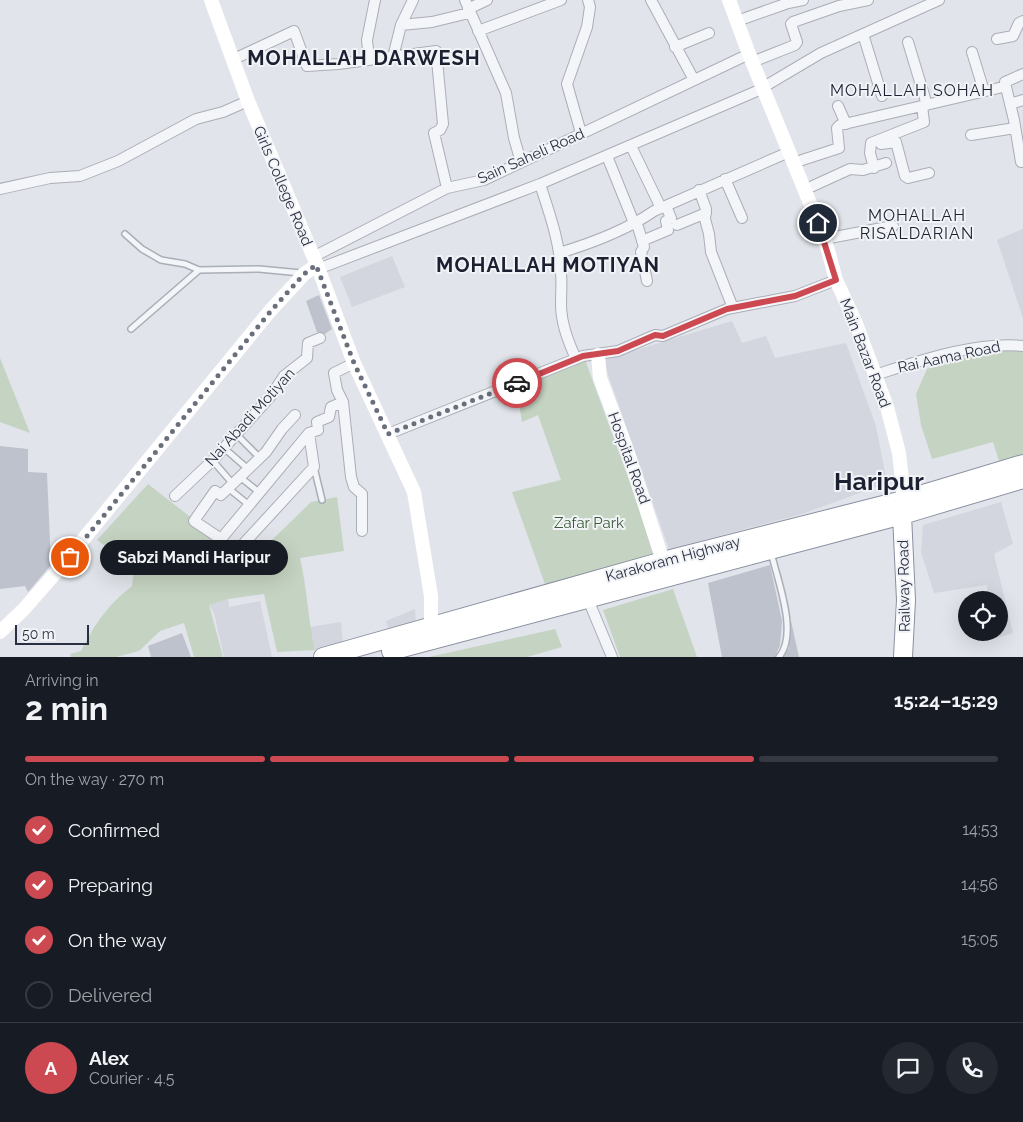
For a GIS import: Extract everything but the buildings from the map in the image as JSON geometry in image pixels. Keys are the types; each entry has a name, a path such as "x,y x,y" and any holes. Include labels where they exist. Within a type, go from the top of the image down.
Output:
{"highway":[{"name":"Karakoram Highway","path":"367,657 770,549 902,508 1023,464"},
{"name":"Karakoram Highway","path":"324,657 663,561 1023,479"},
{"name":"Railway Road","path":"902,508 906,600 903,657"}],"main road":[{"name":"Girls College Road","path":"211,0 234,59 248,102 316,264 354,363 414,492 432,596 431,626"},
{"name":"Main Bazar Road","path":"729,0 750,58 824,239 836,280 875,375 896,438 902,474 902,508"},
{"path":"0,632 24,609 60,569 270,312 304,274 316,264"},
{"name":"Hospital Road","path":"598,355 600,378 630,459 663,561"}],"street":[{"path":"368,59 367,40 375,0"},
{"path":"393,57 401,25 412,0"},
{"path":"401,25 432,22 487,0"},
{"path":"478,31 560,0"},
{"path":"581,133 567,84 586,27 590,7 588,0"},
{"path":"651,0 694,80"},
{"path":"737,21 788,3 803,0"},
{"name":"Sain Saheli Road","path":"316,264 447,188 484,180 694,80 750,58 795,45 791,24 793,22 839,6 868,0"},
{"name":"Sain Saheli Road","path":"316,264 540,184 631,146 763,88 821,53 938,0"},
{"path":"467,7 506,93 514,138 521,162"},
{"path":"997,39 1013,36 1016,28 1023,20"},
{"path":"234,59 294,31 307,66 436,51 438,53 444,124 440,130 434,132 447,188"},
{"path":"675,47 709,33"},
{"path":"863,34 882,96"},
{"path":"874,168 870,154 871,143 924,122 925,105 908,42"},
{"path":"972,52 983,88 977,92"},
{"path":"1021,162 1010,104 1004,87 1007,81 1023,74"},
{"path":"559,253 583,246 634,224 663,207 725,179 791,157 839,148 837,128 846,124 1004,87"},
{"path":"1010,104 1023,100"},
{"path":"0,189 50,178 80,176 118,161 196,119 223,112 248,102"},
{"path":"838,106 846,124"},
{"path":"971,135 1015,128"},
{"path":"872,146 895,142 905,176 908,178 929,173"},
{"path":"631,146 670,218 666,221 668,230 642,241"},
{"path":"607,156 634,224 638,227 644,247 641,252 647,282"},
{"path":"804,190 850,169 874,168 886,163"},
{"path":"725,179 742,218"},
{"path":"540,184 553,223 561,273 561,306 565,329 576,359"},
{"path":"699,190 706,209 710,252 733,308"},
{"path":"677,225 706,214"},
{"path":"824,239 893,226"},
{"path":"388,434 576,359 618,351 655,335 663,336 733,308 795,296 836,280"},
{"name":"Nai Abadi Motiyan","path":"175,496 224,448 270,397 284,376 307,358 308,343 320,338"},
{"name":"Rai Aama Road","path":"875,375 903,366 986,347 1023,346"},
{"path":"354,363 334,373 337,390 343,402 351,477 354,487 362,494 364,509 362,531"},
{"name":"Nai Abadi Motiyan","path":"295,415 260,458 221,494 215,491 194,521 221,539 309,433 318,430 317,422 329,417 331,407 343,402"},
{"path":"236,552 314,466 309,433"},
{"path":"588,597 612,657"}],"lane":[{"path":"125,234 142,250 161,260 185,264 199,270 259,269 304,274"},
{"path":"131,329 199,270"},
{"path":"236,433 260,458"},
{"path":"224,448 248,469"},
{"path":"213,460 233,483 249,506"},
{"path":"314,466 322,500"},
{"path":"233,483 260,492"},
{"path":"770,549 789,633 786,649 779,657"}],"shaded area":[{"path":"1023,229 1023,318 997,240"},
{"path":"392,256 405,287 352,307 340,277"},
{"path":"732,321 742,343 766,336 775,358 846,343 876,426 887,483 802,514 669,549 603,360"},
{"path":"1001,502 1013,544 994,554 1003,591 987,591 987,585 934,593 921,552 923,525"},
{"path":"228,599 229,607 260,601 272,657 224,657 214,613 209,605"},
{"path":"415,609 416,624 389,631 386,621"},
{"path":"1008,612 1013,633 1008,634"},
{"path":"341,622 343,644 315,650 310,627"}],"green space":[{"path":"1012,349 1023,350 1023,457 999,461 993,442 932,459 921,425 916,394 927,369 963,358"},
{"name":"Zafar Park","path":"584,357 657,556 546,587 512,492 561,480 538,415 522,422 516,384"},
{"path":"0,358 30,433 0,422"},
{"path":"148,484 252,565 271,541 311,502 337,497 344,551 300,558 315,650 277,652 264,594 228,599 209,605 223,657 194,657 184,623 160,631 139,651 116,657 71,657 70,654 81,651 103,615 132,586 134,568 97,540"},
{"path":"673,589 697,657 620,657 603,610"},
{"path":"555,629 562,647 527,657 429,657"}],"way so far":[{"path":"70,557 270,312 304,274 316,265 354,363 388,434 517,383"}],"place":[{"name":"Sabzi Mandi Haripur","path":"70,557"}],"district":[{"name":"MOHALLAH DARWESH","path":"364,58"},
{"name":"MOHALLAH SOHAH","path":"912,90"},
{"name":"MOHALLAH RISALDARIAN","path":"917,224"},
{"name":"MOHALLAH MOTIYAN","path":"548,265"},
{"name":"Haripur","path":"879,481"}],"route":[{"path":"517,383 583,356 618,351 655,335 663,336 727,309 767,303 795,296 836,280 818,223"}]}
